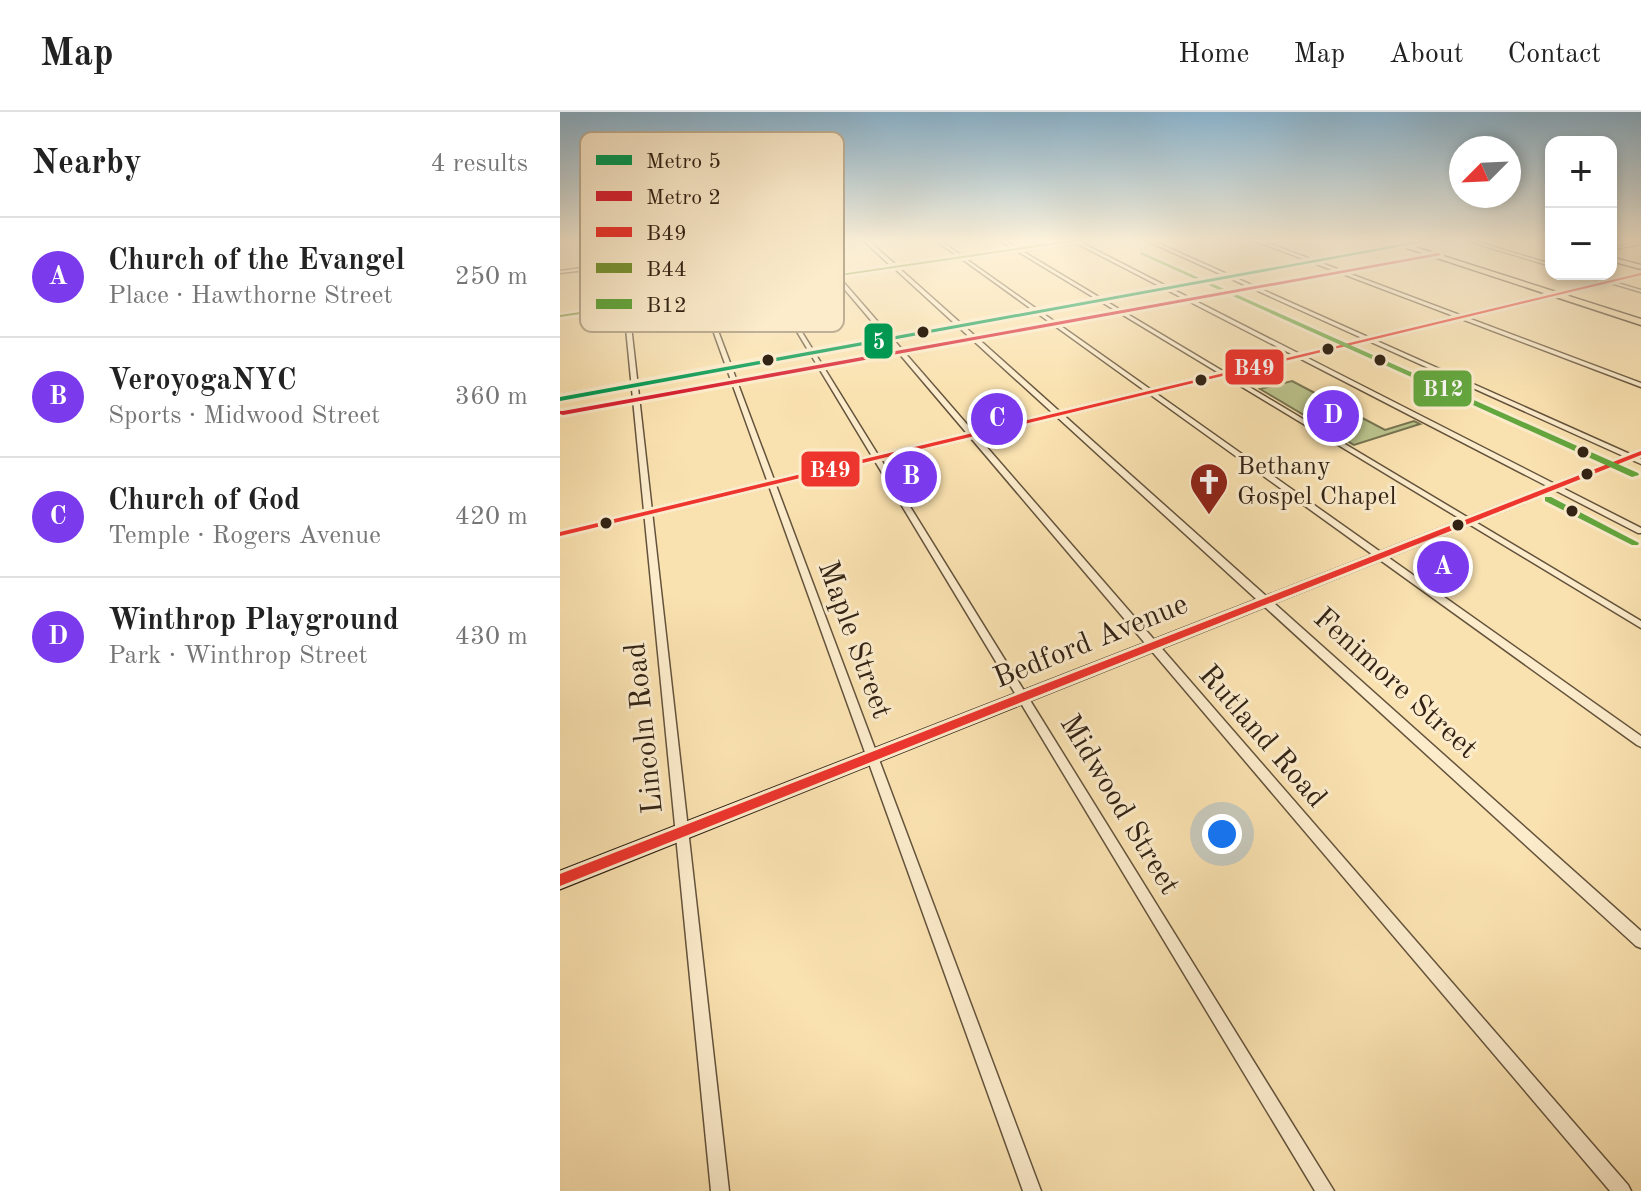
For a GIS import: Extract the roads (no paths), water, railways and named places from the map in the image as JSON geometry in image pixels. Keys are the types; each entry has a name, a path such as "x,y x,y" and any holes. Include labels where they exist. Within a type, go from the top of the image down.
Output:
{"highway":[{"path":"1543,290 1641,322"}],"main road":[{"path":"560,398 1154,290"},
{"path":"560,534 1571,290"},
{"name":"Bedford Avenue","path":"560,880 1641,453"}],"street":[{"name":"Rutland Road","path":"846,290 1622,1191"},
{"name":"Fenimore Street","path":"920,290 1641,941"},
{"path":"1008,290 1641,742"},
{"path":"1086,290 1641,625"},
{"path":"1172,290 1641,531"},
{"path":"1257,290 1641,462"},
{"path":"1389,290 1641,385"},
{"path":"560,316 580,313"},
{"name":"Lincoln Road","path":"629,332 720,1191"},
{"name":"Maple Street","path":"715,332 1032,1191"},
{"name":"Midwood Street","path":"799,332 1325,1191"}],"metro line":[{"name":"5","path":"560,399 1157,290"},
{"name":"2","path":"563,413 1239,290"}],"place":[{"name":"Winthrop Playground","path":"1333,416"},
{"name":"Church of God","path":"997,419"},
{"name":"VeroyogaNYC","path":"911,477"},
{"name":"Bethany Gospel Chapel","path":"1209,516"},
{"name":"Church of the Evangel","path":"1443,567"}]}
